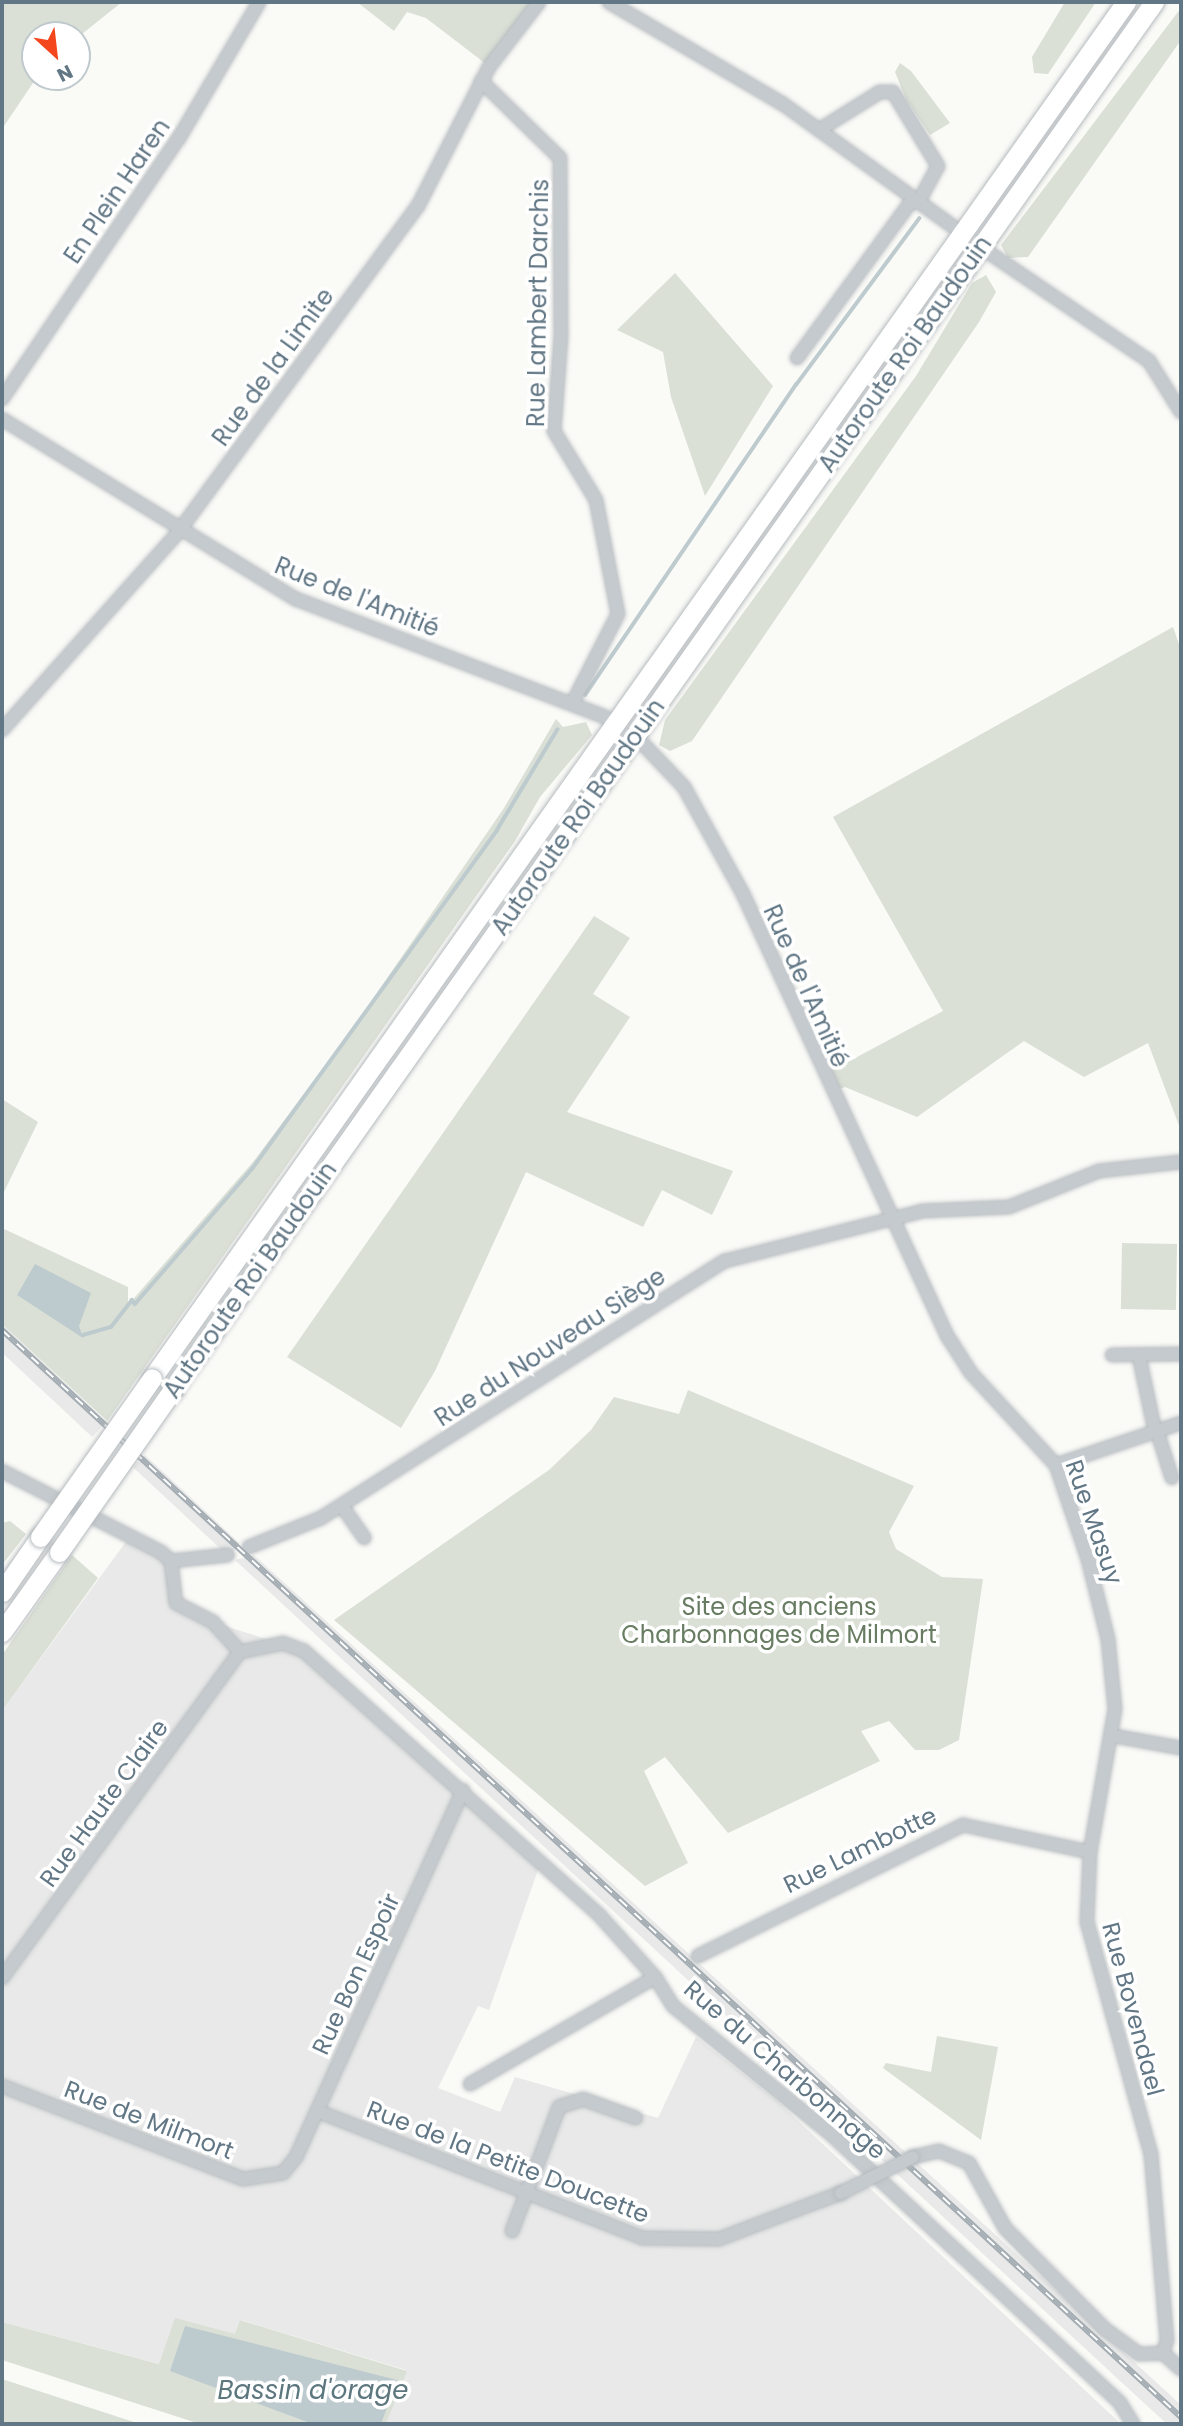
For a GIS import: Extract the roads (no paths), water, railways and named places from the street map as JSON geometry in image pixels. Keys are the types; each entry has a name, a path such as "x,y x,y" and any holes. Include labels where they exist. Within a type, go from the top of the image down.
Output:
{"highway":[{"name":"Autoroute Roi Baudouin","path":"2,1592 1125,2"},
{"name":"Autoroute Roi Baudouin","path":"2,1632 1154,2"}],"street":[{"name":"En Plein Haren","path":"2,399 179,138 259,2"},
{"name":"Rue de la Limite","path":"2,730 179,531 418,206 481,82 538,2"},
{"path":"609,2 818,130 952,226"},
{"name":"Rue Lambert Darchis","path":"481,82 559,158 561,336 554,431 596,500 618,614 573,702"},
{"path":"797,358 915,201 938,166 892,92 880,92 818,130"},
{"path":"992,254 1137,351 1181,412"},
{"name":"Rue de l'Amitié","path":"2,419 179,531 296,599 573,702 605,717"},
{"name":"Rue de l'Amitié","path":"644,745 684,787 743,894 889,1220"},
{"name":"Rue du Nouveau Siège","path":"249,1547 342,1506 710,1268 765,1247 943,1208 1009,1207 1099,1171 1181,1162"},
{"name":"Rue Masuy","path":"889,1220 971,1373 1056,1465 1108,1639 1114,1736"},
{"path":"1112,1355 1181,1354"},
{"path":"1139,1356 1156,1431 1172,1478"},
{"path":"1056,1465 1181,1423"},
{"path":"2,1471 171,1561 228,1555"},
{"path":"342,1506 364,1538"},
{"path":"171,1561 176,1603 214,1622 240,1652"},
{"name":"Rue du Charbonnage","path":"240,1652 282,1643 304,1651 463,1790 600,1916 655,1977 673,2006 833,2136 1120,2403 1133,2424"},
{"name":"Rue Haute Claire","path":"2,1978 240,1652"},
{"path":"1114,1736 1181,1748"},
{"name":"Rue Bovendael","path":"1114,1736 1090,1852 1087,1922 1154,2171 1167,2340 1163,2353"},
{"name":"Rue Bon Espoir","path":"283,2173 317,2111 463,1790"},
{"name":"Rue Lambotte","path":"698,1956 962,1825 1090,1852"},
{"path":"470,2084 655,1977"},
{"name":"Rue de Milmort","path":"2,2086 243,2179 283,2173"},
{"path":"512,2231 559,2107 583,2099 636,2118"},
{"name":"Rue de la Petite Doucette","path":"317,2111 631,2234 671,2242 740,2233 841,2193 913,2157 939,2151 969,2163 1005,2228 1105,2329 1139,2354 1163,2353"},
{"path":"1163,2353 1181,2369"}],"water":[{"path":"35,1264 91,1293 79,1326 83,1338 17,1295"},
{"name":"Bassin d'orage","path":"185,2326 397,2380 381,2424 313,2424 170,2371"}],"waterway":[{"path":"585,695 796,385 919,219"},
{"path":"83,1335 111,1327 132,1300 135,1304 252,1169 497,830 557,730"}],"railway":[{"path":"2,1330 1181,2417"}],"park label":[{"name":"Site des anciens Charbonnages de Milmort","path":"779,1621"}]}
